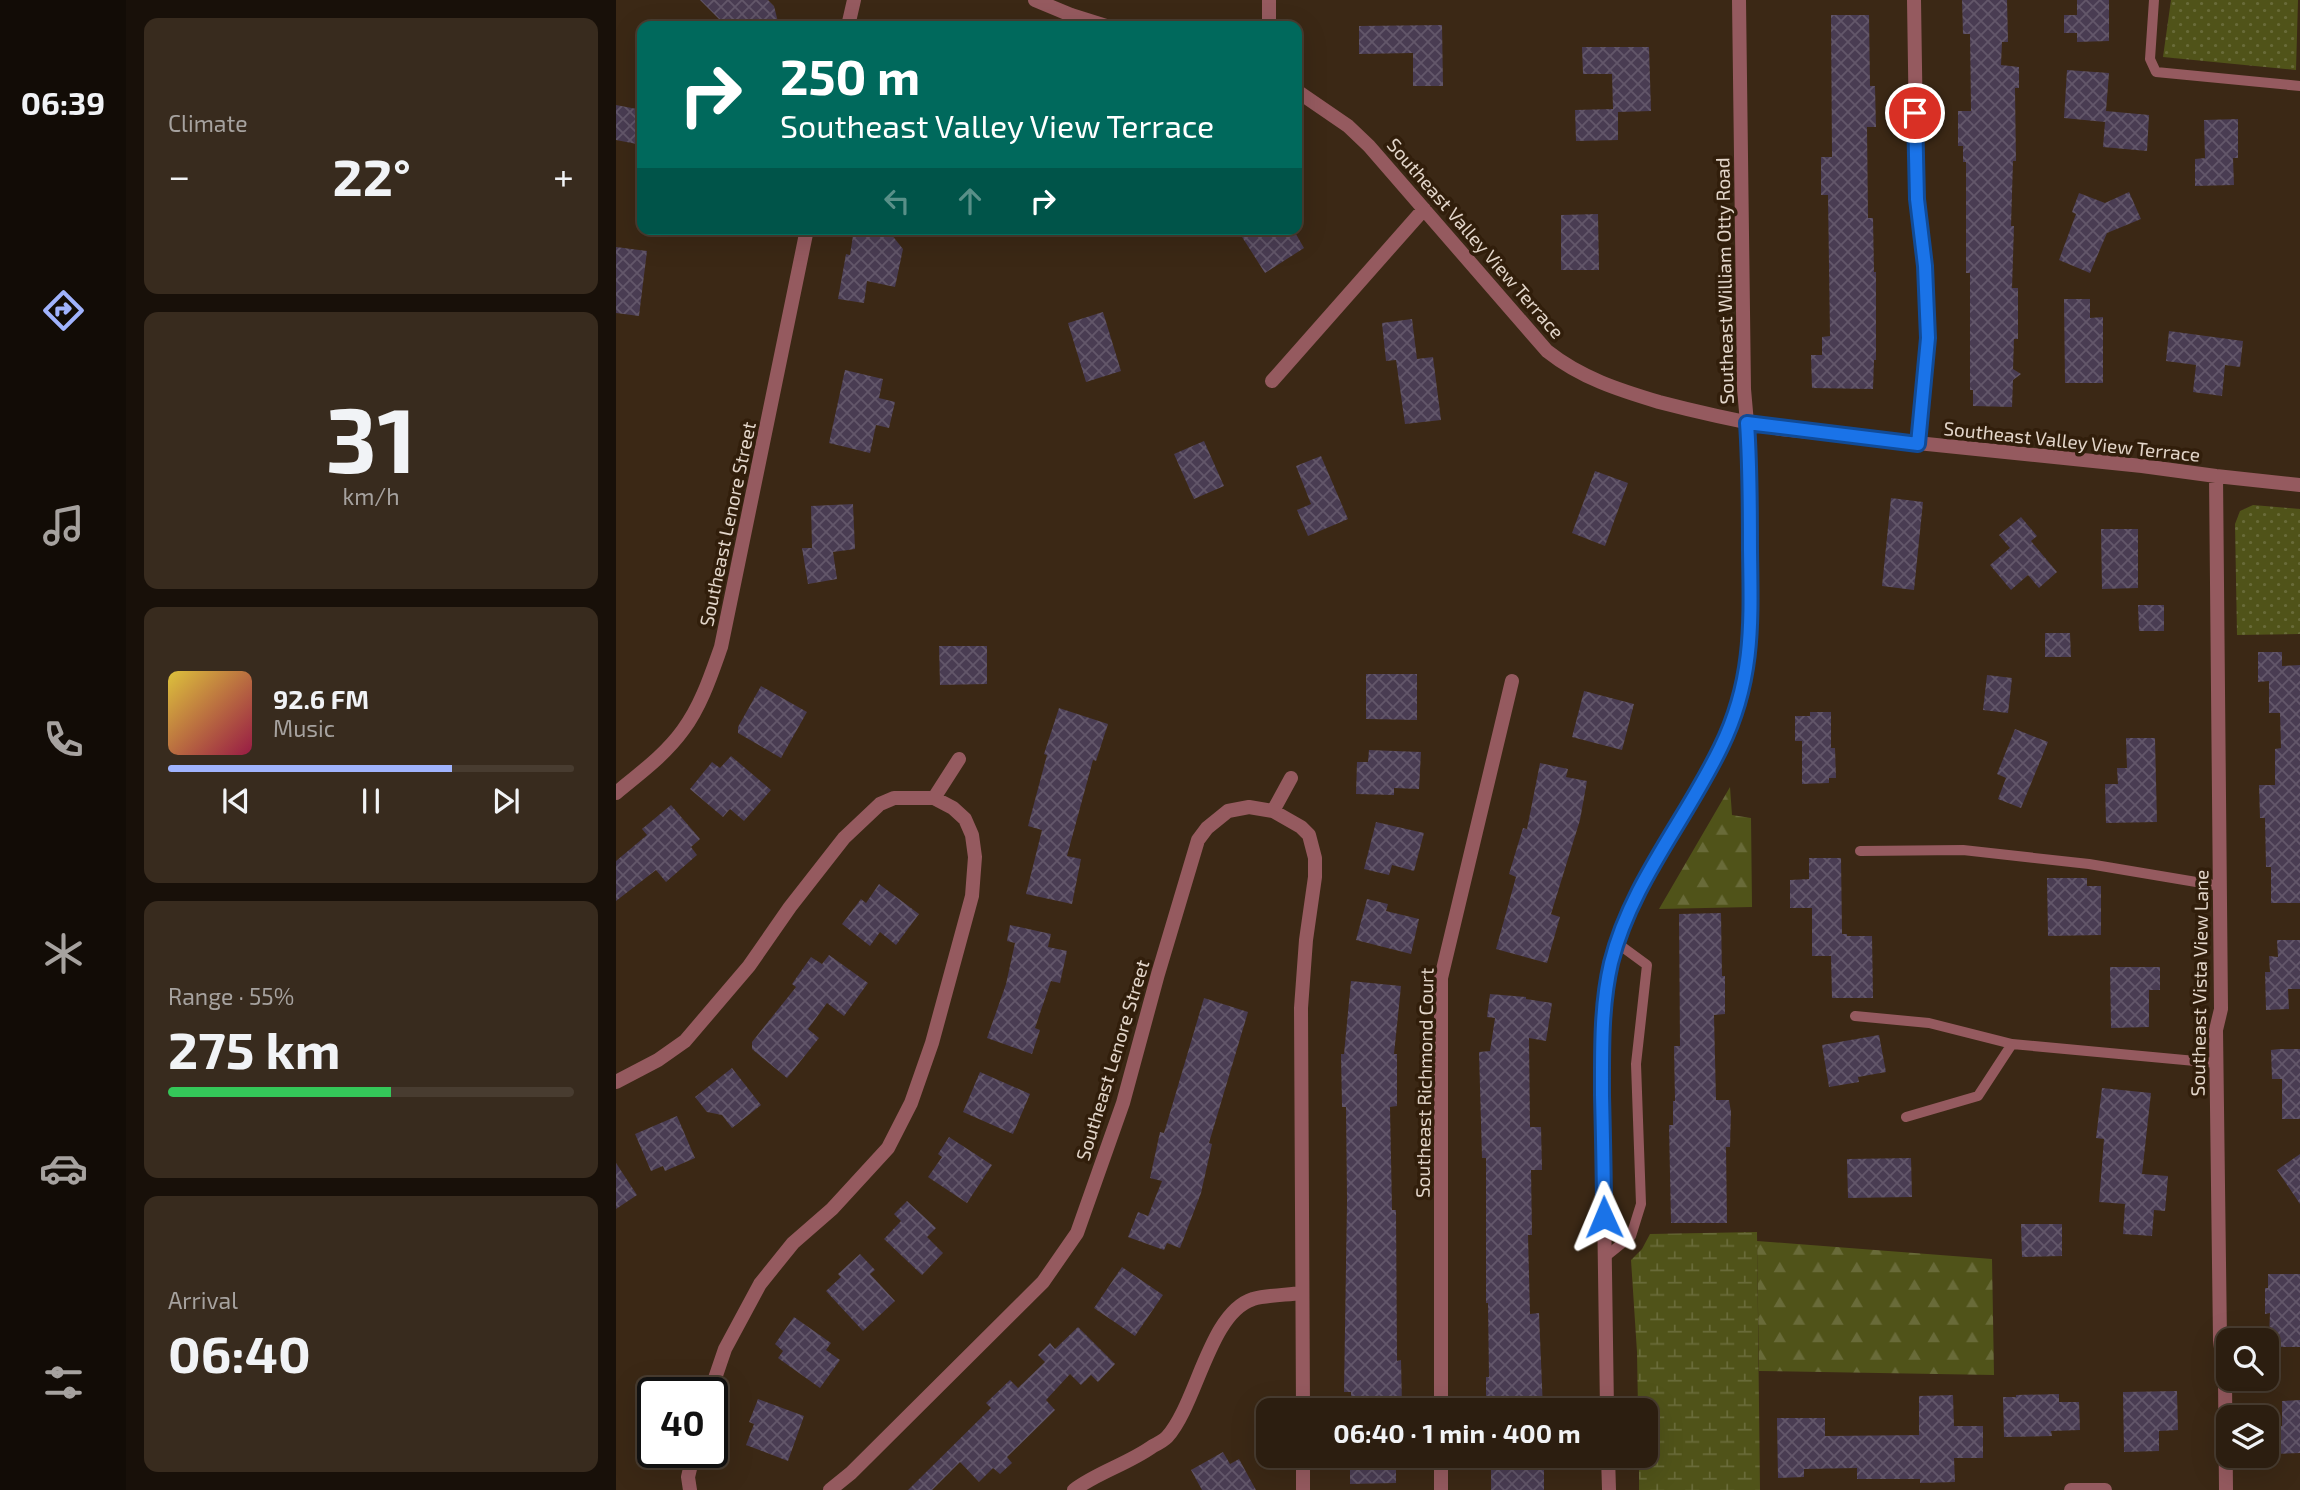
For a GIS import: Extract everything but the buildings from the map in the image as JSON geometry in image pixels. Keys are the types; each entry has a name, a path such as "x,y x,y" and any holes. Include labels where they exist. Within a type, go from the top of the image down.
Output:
{"street":[{"path":"849,21 854,0"},
{"path":"1035,0 1089,21"},
{"path":"1269,0 1269,21"},
{"name":"Southeast William Otty Road","path":"1607,1398 1603,1036 1606,987 1617,943 1643,883 1721,748 1745,682 1749,653 1750,457 1744,389 1739,0"},
{"path":"1914,0 1917,199 1925,266 1928,338 1918,444"},
{"name":"Southeast Valley View Terrace","path":"1302,95 1355,133 1547,351 1566,366 1615,389 1721,419 1747,423 2300,485"},
{"path":"1272,381 1424,209"},
{"name":"Southeast Lenore Street","path":"616,793 666,751 684,728 705,691 722,647 806,235"},
{"name":"Southeast Vista View Lane","path":"2216,476 2221,1009 2216,1030 2220,1340 2225,1381 2226,1490"},
{"name":"Southeast Richmond Court","path":"1441,1398 1441,978 1513,681"},
{"path":"934,798 959,759"},
{"path":"1273,811 1290,778"},
{"path":"616,1083 685,1041 749,966 790,907 844,838 880,804 894,798 934,798 965,818 972,835 975,857 972,896 933,1043 911,1102 888,1148 832,1209 793,1243 760,1284 725,1349 715,1377"},
{"name":"Southeast Lenore Street","path":"830,1490 851,1473 1043,1282 1077,1233 1123,1103 1198,840 1207,828 1228,811 1249,807 1273,811 1301,827 1308,835 1315,858 1301,1007 1303,1398"},
{"path":"1074,1490 1138,1457 1166,1438 1189,1399 1221,1327 1236,1309 1252,1300 1301,1293"},
{"path":"690,1468 690,1490"},
{"path":"1303,1468 1303,1490"},
{"path":"1441,1468 1441,1490"},
{"path":"1608,1468 1609,1490"},
{"path":"2071,1490 2105,1490"}],"lane":[{"path":"2154,0 2150,59 2156,72 2300,86"},
{"path":"1860,851 1975,852 2089,864 2220,886"},
{"path":"1605,1257 1631,1236 1641,1204 1636,1064 1647,965 1617,943"},
{"path":"1855,1016 1929,1023 2012,1044 2217,1063"},
{"path":"1906,1117 1978,1096 2012,1044"}],"green space":[{"path":"2171,0 2298,0 2296,70 2163,57"},
{"path":"2253,505 2300,509 2300,634 2237,635 2235,524 2240,511"},
{"path":"1730,787 1732,815 1751,818 1752,907 1659,909"},
{"path":"1757,1232 1760,1490 1639,1490 1639,1468 1658,1468 1658,1398 1638,1398 1631,1260 1642,1249 1650,1234"},
{"path":"1757,1241 1992,1259 1994,1375 1759,1371"}],"route":[{"path":"1604,1217 1603,1036 1606,987 1611,964 1627,916 1643,883 1721,748 1745,682 1751,608 1750,457 1747,423 1918,444 1928,338 1925,266 1917,199 1915,113"}]}
